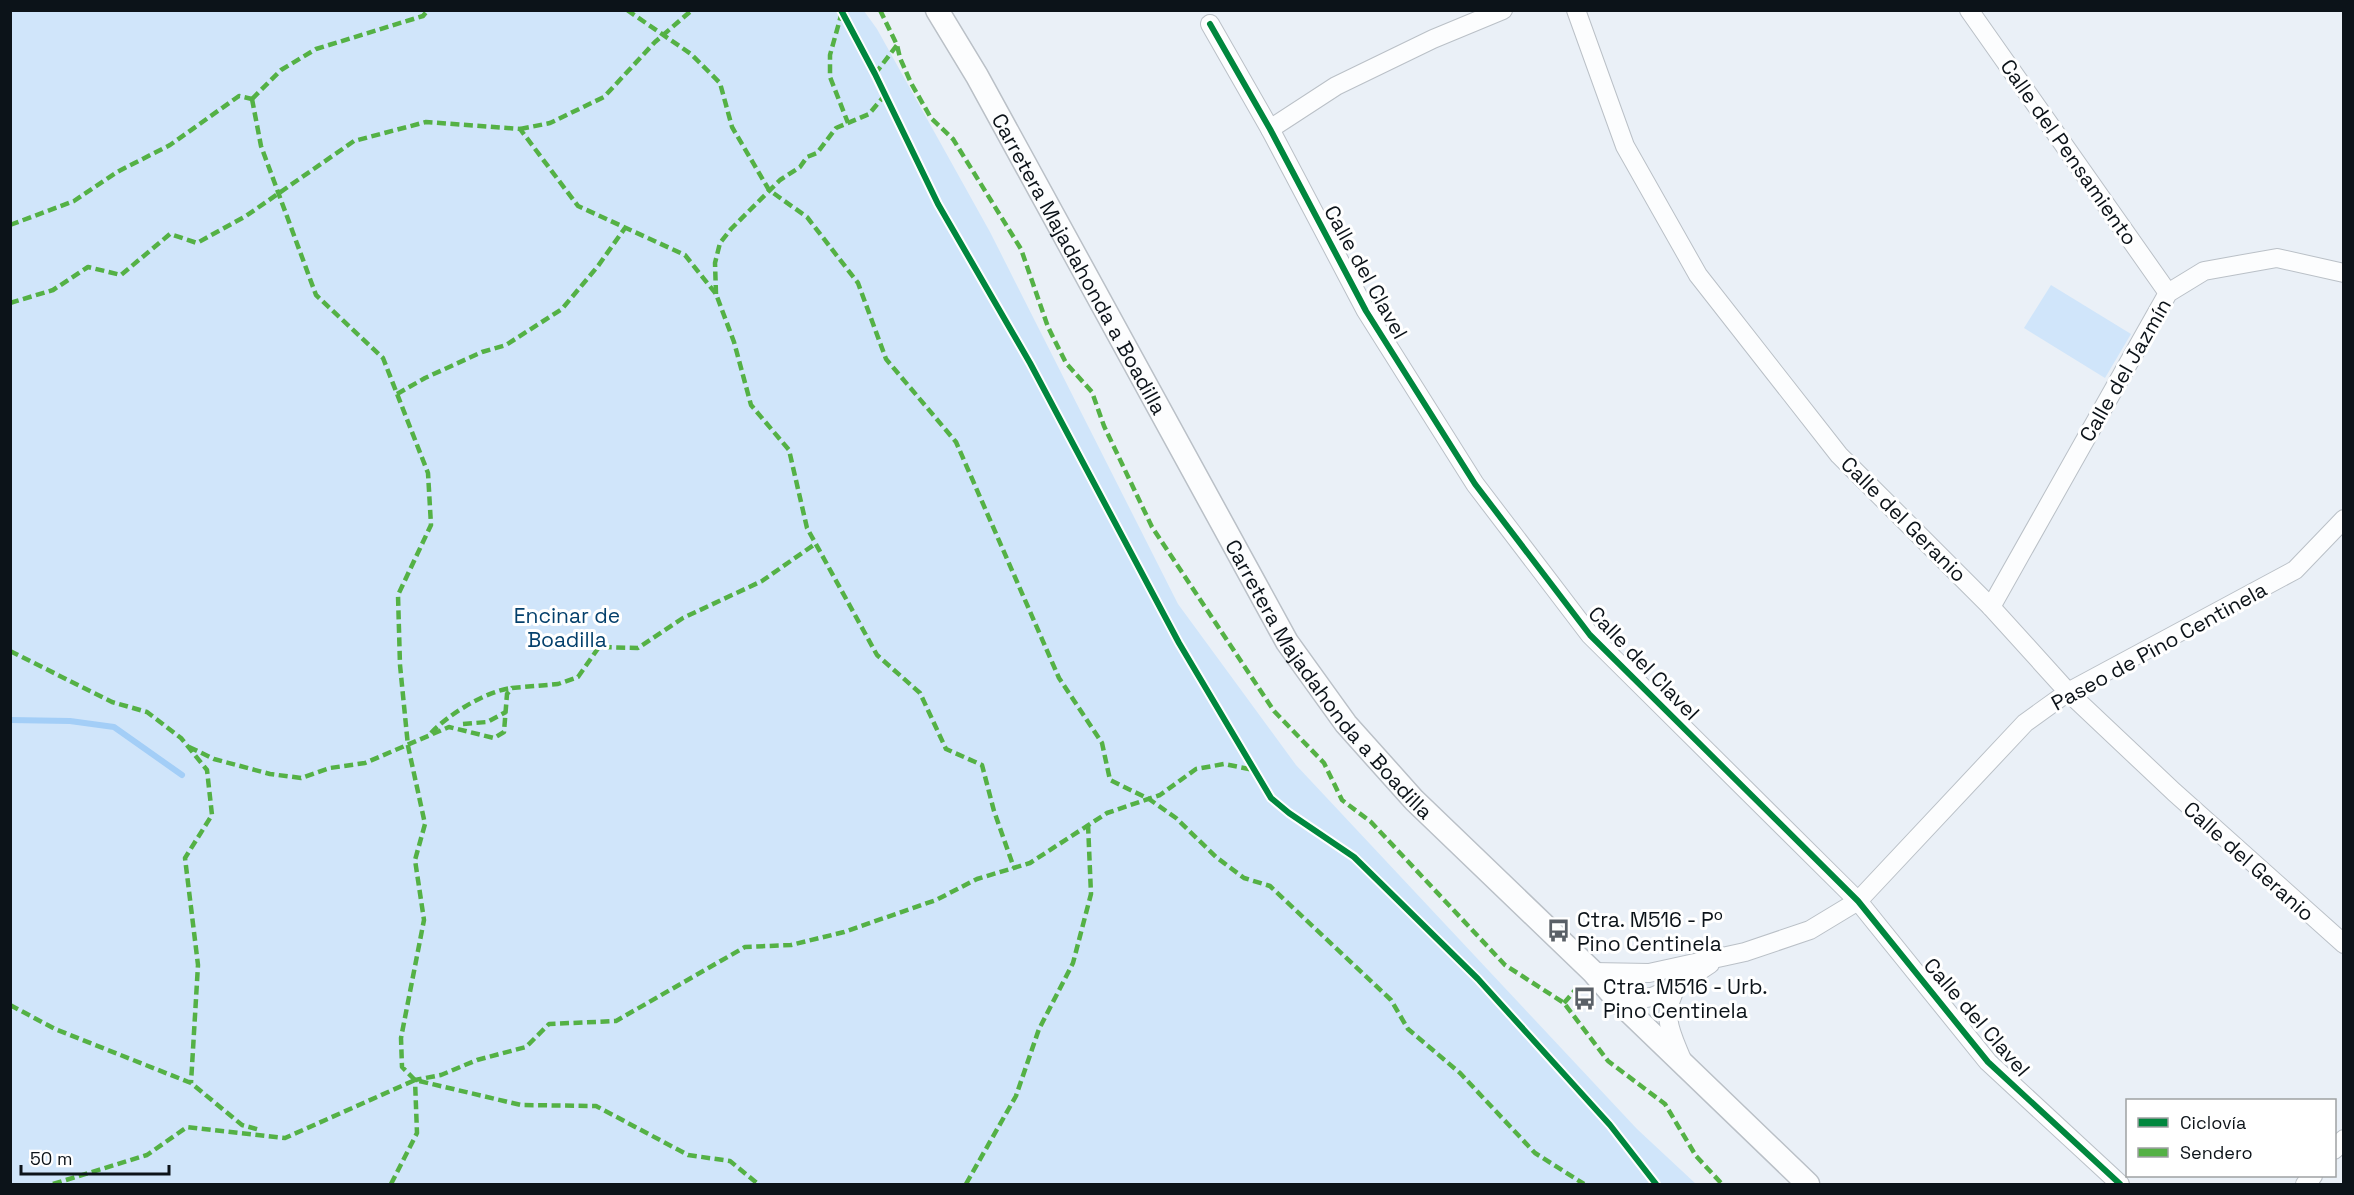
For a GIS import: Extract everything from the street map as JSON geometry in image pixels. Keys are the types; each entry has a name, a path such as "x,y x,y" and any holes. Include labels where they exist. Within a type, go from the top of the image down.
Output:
{"street":[{"name":"Carretera Majadahonda a Boadilla","path":"937,10 977,76 1287,642 1346,724 1414,800 1593,972 1619,1002 1808,1185"},
{"name":"Carretera Majadahonda a Boadilla","path":"952,10 977,76"},
{"path":"1270,129 1336,86 1433,39 1503,10"},
{"name":"Calle del Geranio","path":"1576,10 1625,146 1698,275 1839,455 1991,607 2068,692 2174,792 2343,944"},
{"name":"Calle del Pensamiento","path":"1969,10 2168,293"},
{"name":"Calle del Clavel","path":"1210,24 1270,129 1366,310 1469,474 1590,635 1858,901 1989,1062 2120,1185"},
{"name":"Calle del Jazmín","path":"1991,607 2168,293 2204,271 2277,258 2343,273"},
{"name":"Paseo de Pino Centinela","path":"1719,958 1810,930 1858,901 2025,723 2068,692 2295,570 2343,519"},
{"path":"1593,972 1649,974 1719,958"},
{"path":"1619,1002 1652,997 1677,986 1719,958"},
{"path":"1677,986 1668,1003 1668,1023 1685,1066"}],"path":[{"path":"841,10 938,204 1030,363 1179,643 1271,798 1354,857 1478,979 1610,1125 1656,1185"}],"green space":[{"name":"Encinar de Boadilla","path":"10,11 864,11 877,29 990,232 1178,604 1296,765 1637,1129 1696,1184 11,1184"},
{"path":"2051,285 2131,334 2105,378 2024,328"}],"waterway":[{"path":"10,720 70,721 114,727 182,775"}],"marked path":[{"path":"252,99 281,70 316,49 423,16 428,10"},
{"path":"627,10 691,54 720,83 732,127 769,190 807,217 858,283 886,359 956,442 1059,678 1102,743 1110,780 1149,799 1176,818 1216,857 1244,878 1270,886 1391,1000 1408,1029 1460,1073 1535,1153 1584,1184"},
{"path":"520,129 550,123 604,97 655,42 692,10"},
{"path":"880,10 897,45 911,83 931,118 953,139 1021,249 1048,327 1066,363 1092,392 1104,426 1152,527 1274,711 1324,763 1342,800 1371,822 1505,965 1564,1003 1608,1061 1665,1104 1696,1156 1722,1184"},
{"path":"842,12 830,55 830,77 848,123"},
{"path":"875,74 897,42"},
{"path":"716,294 715,263 720,243 731,229 780,180 800,167 807,157 817,153 836,128 869,114 885,95"},
{"path":"10,225 74,201 117,172 170,145 239,96 252,99"},
{"path":"252,99 261,146 316,295 383,358 428,473 431,525 398,595 400,665 408,746 425,824 415,860 424,920 401,1038 402,1067 415,1080 521,1105 596,1106 688,1155 730,1161 758,1184"},
{"path":"10,303 53,290 88,267 121,275 170,234 197,243 246,216 354,141 426,122 520,129 578,206 685,255 716,294 734,342 751,405 789,450 807,528 877,655 920,693 946,749 982,765 994,811 1014,868"},
{"path":"397,394 425,378 482,352 506,345 562,309 598,266 625,228"},
{"path":"189,747 214,759 270,774 301,778 330,768 365,763 449,727 494,738 504,732 507,694 512,688 558,684 578,677 599,647 638,648 683,618 762,581 815,544"},
{"path":"10,651 112,702 147,712 181,738 207,770 212,815 185,858 198,965 191,1083"},
{"path":"431,733 468,704 512,688"},
{"path":"463,724 487,722 506,712"},
{"path":"391,1184 417,1133 415,1080 441,1075 477,1060 526,1047 549,1024 616,1021 745,947 791,945 844,932 936,900 977,879 1030,863 1107,813 1160,795 1196,769 1224,764 1254,770"},
{"path":"966,1184 1016,1096 1039,1029 1073,963 1091,894 1088,824"},
{"path":"1564,1003 1576,989"},
{"path":"10,1005 55,1029 191,1083 242,1125 260,1130"},
{"path":"53,1184 147,1155 187,1127 285,1138 415,1080"}],"cycle path":[{"path":"841,10 938,204 1030,363 1179,643 1271,798 1354,857 1478,979 1610,1125 1656,1184"},
{"path":"1210,24 1270,129 1366,311 1475,484 1590,635 1858,901 1988,1062 2120,1184"}],"place":[{"name":"Ctra. M516 - Pº Pino Centinela","path":"1559,931"},
{"name":"Ctra. M516 - Urb. Pino Centinela","path":"1585,998"}]}
